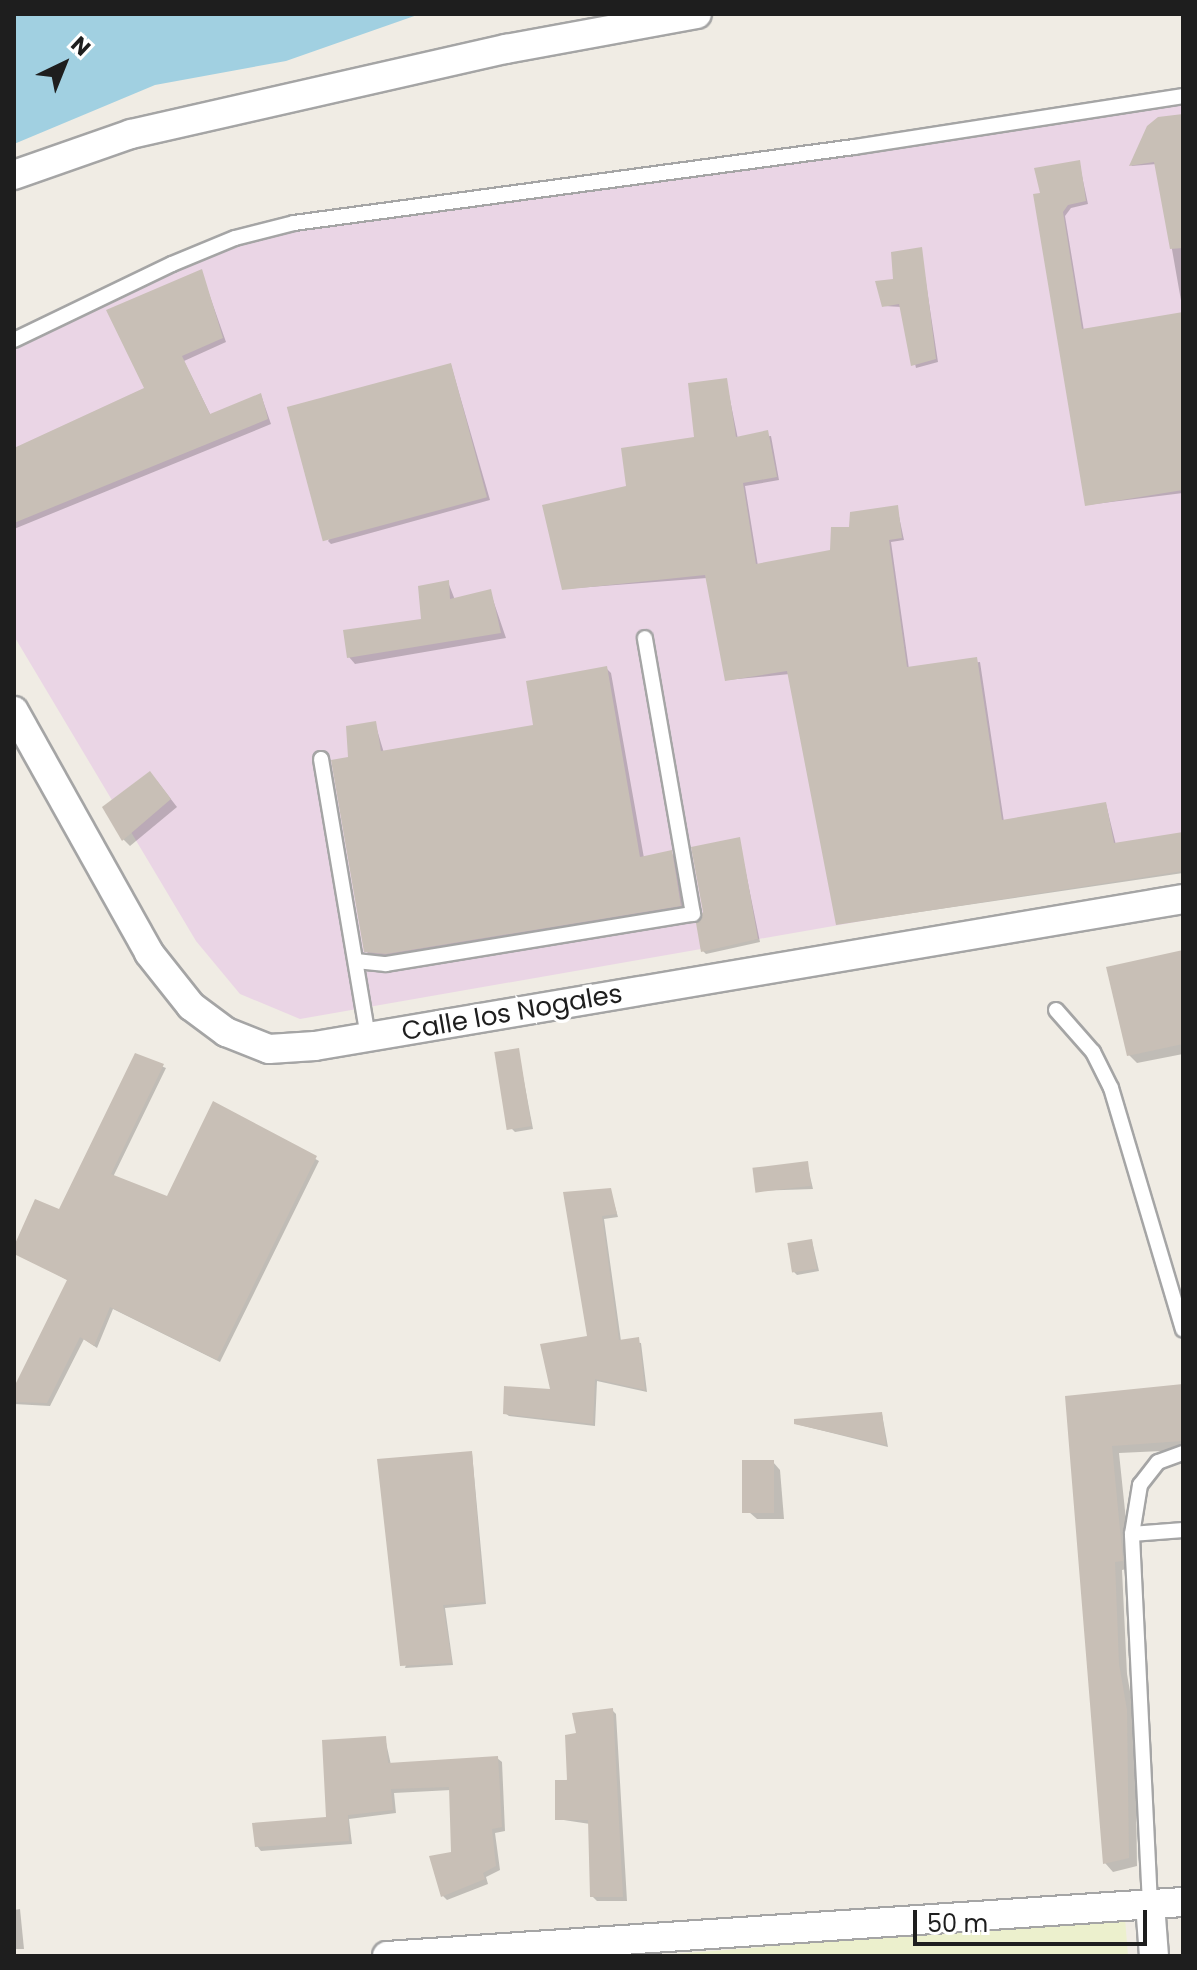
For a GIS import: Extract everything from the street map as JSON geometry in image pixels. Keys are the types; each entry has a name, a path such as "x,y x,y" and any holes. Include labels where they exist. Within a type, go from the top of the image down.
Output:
{"street":[{"path":"14,175 131,134 506,49 697,14"},
{"name":"Calle los Nogales","path":"14,711 149,953 191,1006 226,1032 269,1049 368,1037 1183,899"},
{"path":"387,1956 1183,1902"},
{"path":"1150,1904 1154,1956"}],"lane":[{"path":"14,340 172,264 235,238 294,223 854,147 1183,96"},
{"path":"356,961 386,964 693,914 645,638"},
{"path":"321,759 368,1037"},
{"path":"1056,1010 1093,1052 1111,1088 1183,1330"},
{"path":"1150,1904 1132,1534 1140,1485 1158,1462 1183,1453"},
{"path":"1132,1534 1183,1530"}],"shaded area":[{"path":"1183,89 1183,865 300,1019 240,994 196,941 14,636 14,342 190,262 289,230"}],"green space":[{"path":"1125,1918 1128,1956 650,1956"}],"water":[{"path":"14,14 420,14 286,61 155,85 14,144"}],"building":[{"path":"1183,114 1183,248 1170,249 1154,162 1129,166 1147,126 1158,117"},
{"path":"1080,160 1086,201 1068,205 1063,212 1082,329 1183,312 1183,490 1085,506 1033,194 1040,193 1034,168"},
{"path":"922,247 936,359 911,366 899,304 882,307 875,281 893,279 891,252"},
{"path":"202,269 223,338 182,356 210,414 261,393 268,419 14,523 14,448 144,388 106,310"},
{"path":"451,363 487,497 323,541 287,407"},
{"path":"727,378 736,437 768,430 777,477 743,483 756,564 830,550 831,527 849,527 850,512 898,505 902,538 889,540 907,667 977,657 1002,820 1106,802 1114,843 1183,832 1183,871 836,925 787,671 725,681 705,575 562,590 542,505 626,486 621,448 694,437 688,383"},
{"path":"449,580 450,599 491,589 501,633 347,658 343,630 421,619 418,586"},
{"path":"607,666 640,857 672,850 681,906 386,954 364,952 331,760 348,757 346,726 376,721 381,751 533,725 526,681"},
{"path":"150,771 171,799 122,841 102,807"},
{"path":"740,837 758,939 701,952 696,923 703,912 691,847"},
{"path":"1183,950 1183,1044 1127,1056 1106,967"},
{"path":"519,1048 531,1126 507,1130 494,1052"},
{"path":"135,1053 164,1064 111,1174 167,1196 213,1101 317,1156 217,1360 110,1307 94,1346 80,1337 47,1403 14,1402 14,1387 67,1280 14,1254 14,1246 35,1199 59,1209"},
{"path":"808,1161 811,1186 755,1193 752,1168"},
{"path":"611,1188 617,1214 602,1216 619,1340 639,1337 645,1390 595,1379 593,1424 503,1414 504,1386 550,1389 540,1344 587,1336 563,1192"},
{"path":"812,1239 817,1269 792,1273 787,1243"},
{"path":"1183,1384 1183,1441 1112,1446 1123,1561 1115,1562 1119,1664 1127,1710 1129,1858 1103,1864 1065,1396"},
{"path":"882,1412 886,1445 794,1424 794,1419"},
{"path":"472,1451 484,1602 443,1605 452,1663 400,1666 377,1459"},
{"path":"742,1460 774,1460 774,1513 742,1513"},
{"path":"613,1708 623,1897 590,1897 588,1820 555,1820 555,1780 567,1780 565,1735 576,1733 572,1713"},
{"path":"386,1736 388,1763 498,1756 502,1827 492,1829 496,1866 483,1873 485,1879 441,1897 429,1856 451,1852 449,1787 391,1789 393,1810 348,1815 349,1841 255,1847 252,1823 326,1817 322,1740"}]}
